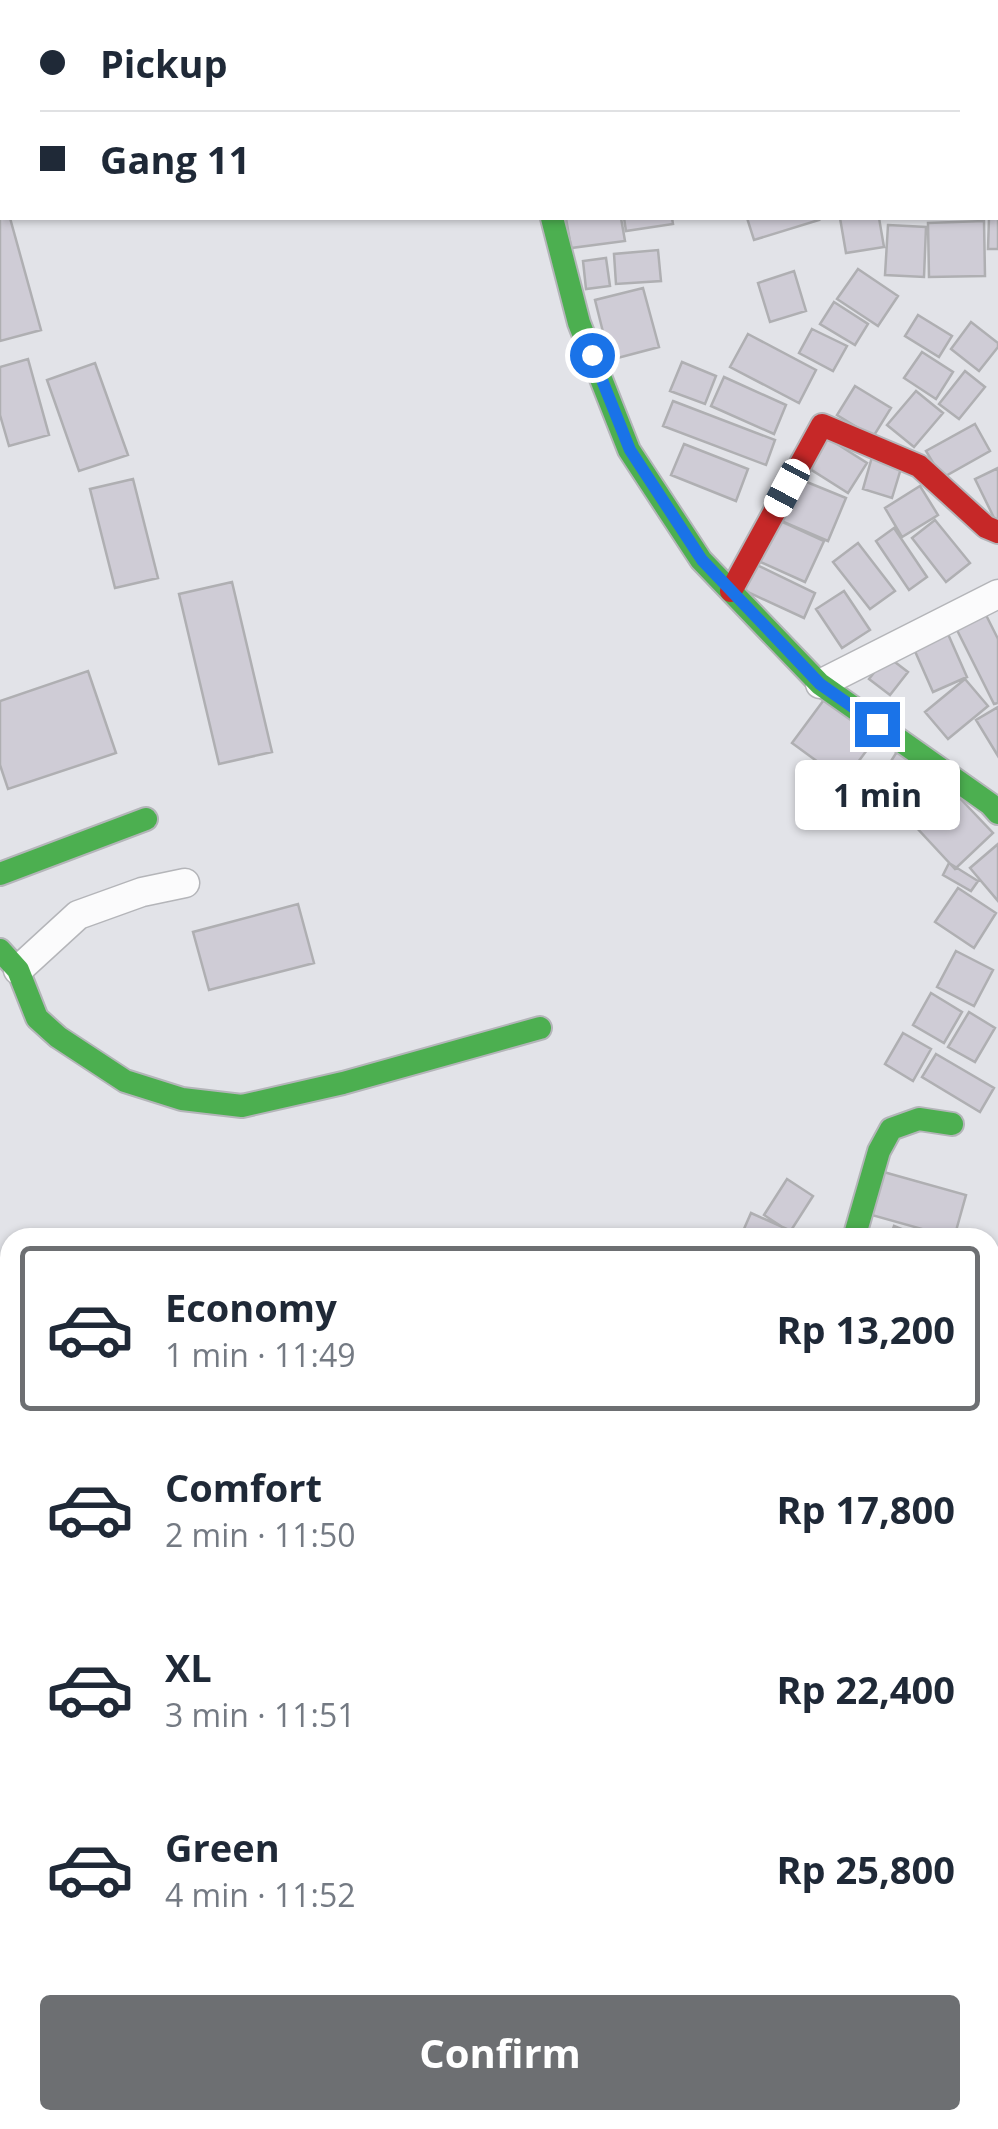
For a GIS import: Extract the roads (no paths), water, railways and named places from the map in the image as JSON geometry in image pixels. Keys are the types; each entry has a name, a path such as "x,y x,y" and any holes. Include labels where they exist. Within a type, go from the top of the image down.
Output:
{"street":[{"path":"553,220 579,323 630,450 702,560 820,684 998,813"},
{"path":"731,591 822,426 918,466 986,526 998,532"},
{"path":"820,684 998,594"},
{"path":"0,874 146,819"},
{"path":"186,882 142,892 78,915 9,960 37,1018 125,1081 182,1099 242,1106 344,1083 540,1028"},
{"path":"857,1228 879,1151 892,1128 919,1118 952,1124"}]}
